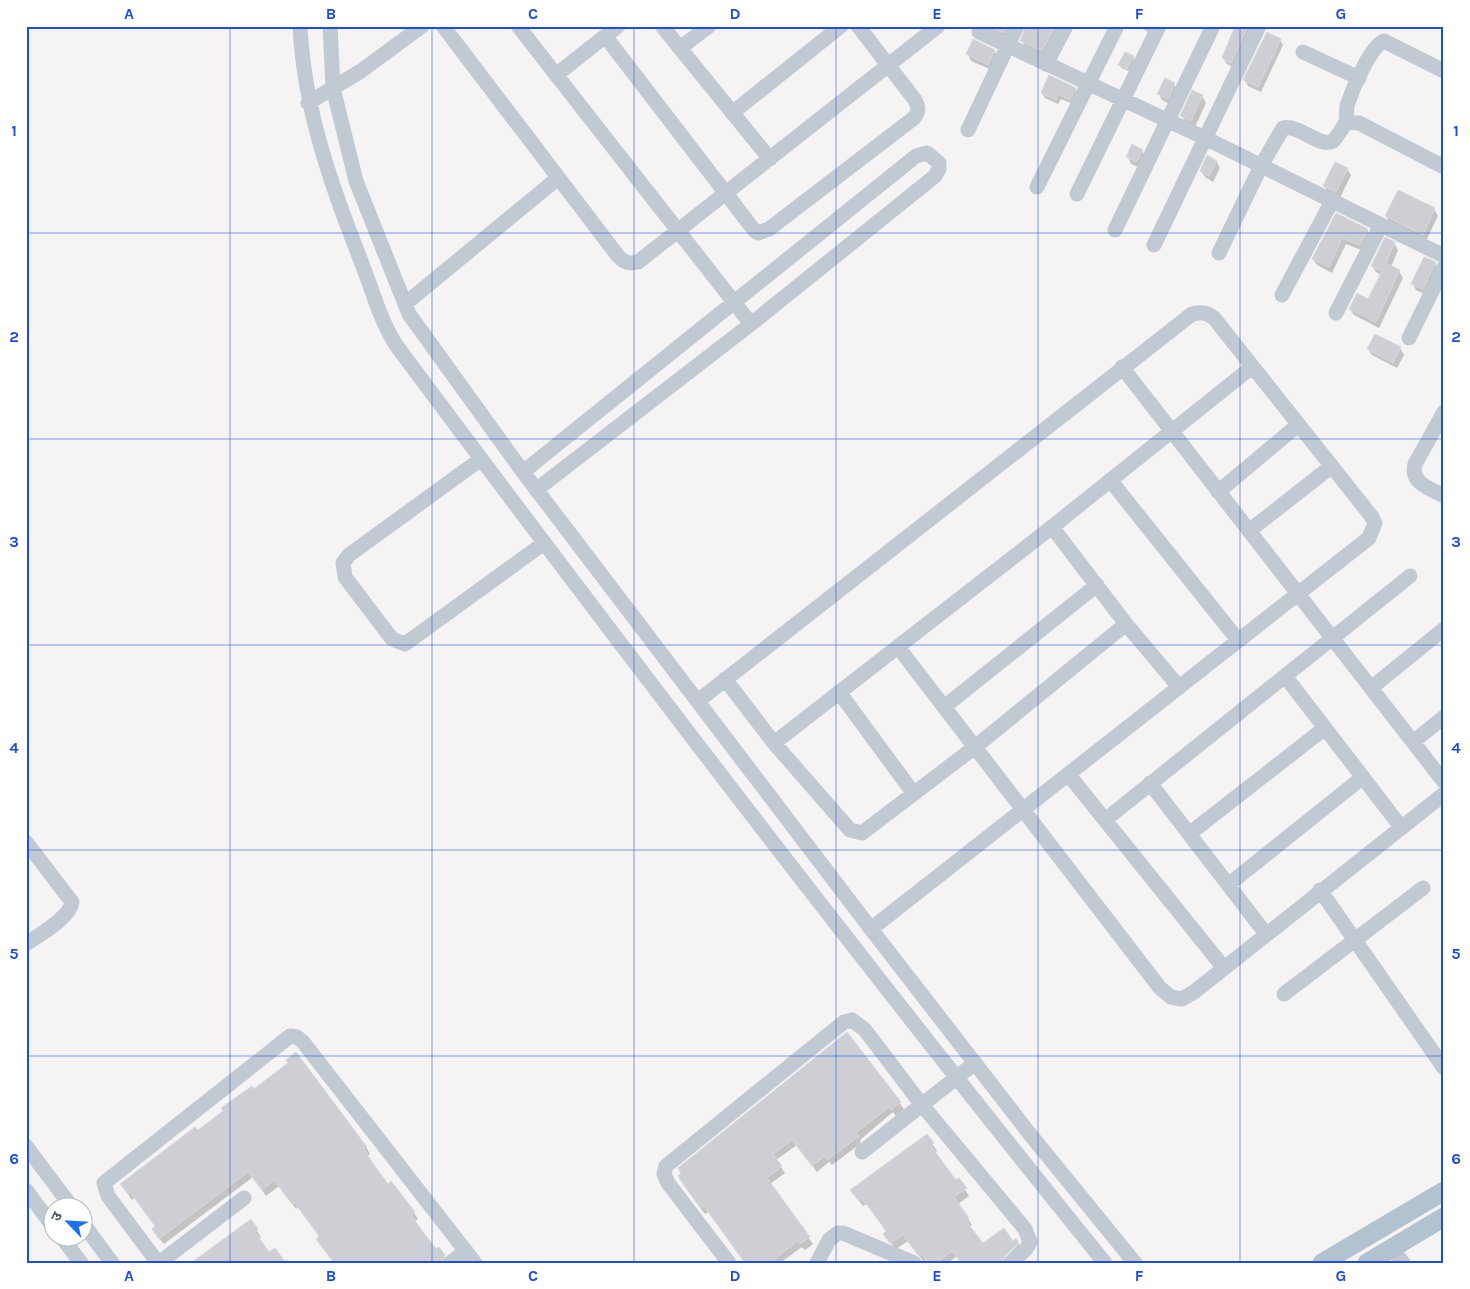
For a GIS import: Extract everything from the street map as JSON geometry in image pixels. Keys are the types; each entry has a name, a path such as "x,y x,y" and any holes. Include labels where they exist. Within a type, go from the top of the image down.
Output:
{"main road":[{"path":"1322,1263 1444,1191"},
{"path":"1372,1262 1391,1247 1444,1217"}],"street":[{"path":"300,26 308,103 338,200 389,333 544,543 956,1079 1105,1263"},
{"path":"330,26 333,88 356,181 409,314 536,490 871,929 975,1064 1134,1263"},
{"path":"308,103 361,71 422,26"},
{"path":"443,26 624,262 638,262 934,28"},
{"path":"556,75 618,26"},
{"path":"662,26 770,159"},
{"path":"680,48 709,26"},
{"path":"732,113 841,26"},
{"path":"605,36 754,230 763,232 914,118 919,107 858,26"},
{"path":"968,130 1017,26"},
{"path":"1046,64 1066,26"},
{"path":"1037,187 1116,26"},
{"path":"1077,194 1159,26"},
{"path":"1116,230 1166,121 1213,26"},
{"path":"1154,245 1259,26"},
{"path":"519,27 751,324"},
{"path":"979,32 1205,138 1444,256"},
{"path":"1220,253 1261,166 1283,128 1289,126 1328,143 1334,140 1346,122 1348,104 1374,49 1384,41 1444,71"},
{"path":"1303,52 1359,78"},
{"path":"1346,122 1359,123 1444,167"},
{"path":"523,472 916,156 926,153 939,163 939,169 935,176 751,324 536,490"},
{"path":"405,304 558,178"},
{"path":"1282,295 1332,201"},
{"path":"1336,313 1381,225"},
{"path":"1409,338 1444,267"},
{"path":"698,701 1184,318 1200,312 1214,318 1372,517 1375,523 1374,530 1368,538 871,929"},
{"path":"774,743 1052,526 1252,366"},
{"path":"1122,367 1444,782"},
{"path":"1444,412 1413,472 1416,480 1444,496"},
{"path":"1218,492 1298,425"},
{"path":"481,458 349,554 343,563 345,577 392,639 405,644 544,543"},
{"path":"1249,531 1332,466"},
{"path":"1110,480 1238,640"},
{"path":"1052,526 1126,624 1179,687"},
{"path":"1105,820 1410,576"},
{"path":"944,707 1097,585"},
{"path":"725,679 774,743 850,830 856,833 869,829 975,747 1126,624"},
{"path":"1371,688 1444,628"},
{"path":"898,647 1160,988 1170,997 1182,999 1194,992 1320,890 1444,794"},
{"path":"1286,676 1401,827"},
{"path":"839,692 914,794"},
{"path":"1413,742 1444,716"},
{"path":"1189,834 1325,728"},
{"path":"1068,774 1224,968"},
{"path":"1228,884 1363,777"},
{"path":"1150,783 1266,934"},
{"path":"26,842 72,902 71,909 64,916 26,944"},
{"path":"1284,994 1423,888"},
{"path":"1320,890 1444,1068"},
{"path":"730,1263 664,1174 666,1166 682,1151 844,1022 852,1020 865,1030 922,1105 1029,1236 1030,1242 1026,1249 1011,1263"},
{"path":"244,1198 159,1263 108,1196 104,1183 290,1036 297,1037 304,1042 470,1257 450,1263"},
{"path":"862,1152 975,1064"},
{"path":"26,1146 64,1196"},
{"path":"26,1190 42,1212"},
{"path":"817,1263 829,1240 838,1233 844,1233 914,1263"},
{"path":"92,1236 112,1263"},
{"path":"68,1246 81,1263"},
{"path":"1391,1247 1403,1263"}],"building":[{"path":"989,26 1007,26 1003,33"},
{"path":"1026,26 1055,26 1042,51 1020,41"},
{"path":"1235,26 1248,26 1231,63 1222,58"},
{"path":"1267,32 1281,39 1258,87 1243,80"},
{"path":"973,39 995,50 988,65 966,54"},
{"path":"1125,52 1134,56 1127,69 1118,65"},
{"path":"1049,75 1076,88 1070,100 1058,94 1056,100 1041,93"},
{"path":"1165,78 1175,83 1168,99 1157,94"},
{"path":"1192,90 1203,95 1191,121 1180,116"},
{"path":"1132,144 1143,150 1137,162 1126,157"},
{"path":"1207,155 1217,161 1209,176 1200,171"},
{"path":"1335,162 1348,168 1336,192 1323,186"},
{"path":"1398,190 1435,208 1423,235 1385,216"},
{"path":"1336,213 1368,229 1360,245 1342,238 1329,267 1312,259"},
{"path":"1385,237 1395,242 1386,263 1400,270 1376,322 1349,309 1357,293 1368,299 1382,271 1371,266"},
{"path":"1424,257 1436,262 1423,289 1411,284"},
{"path":"1375,334 1401,347 1393,363 1367,349"},
{"path":"847,1032 901,1102 891,1110 889,1107 856,1133 859,1136 827,1160 825,1156 812,1166 792,1140 773,1154 782,1166 767,1178 810,1237 800,1244 798,1241 770,1263 745,1263 704,1206 701,1208 693,1198 678,1176 681,1173 678,1168"},
{"path":"296,1052 367,1147 364,1149 388,1184 391,1181 415,1212 411,1215 420,1228 436,1249 439,1247 445,1255 441,1263 334,1263 316,1239 319,1236 294,1202 292,1204 274,1180 262,1190 248,1172 159,1239 152,1229 155,1226 130,1192 128,1194 120,1184 195,1127 198,1130 223,1111 221,1108 252,1086 254,1089 288,1063 286,1060"},
{"path":"927,1134 934,1143 931,1146 947,1168 956,1180 959,1178 967,1188 954,1197 969,1218 966,1221 983,1243 1004,1228 1013,1241 1016,1238 1019,1243 1005,1256 1002,1263 961,1263 952,1251 936,1263 929,1263 922,1254 918,1255 903,1235 891,1243 889,1242 883,1234 886,1231 871,1210 861,1198 858,1200 850,1190"},
{"path":"251,1219 258,1229 255,1232 269,1252 275,1248 286,1263 191,1263"}]}
